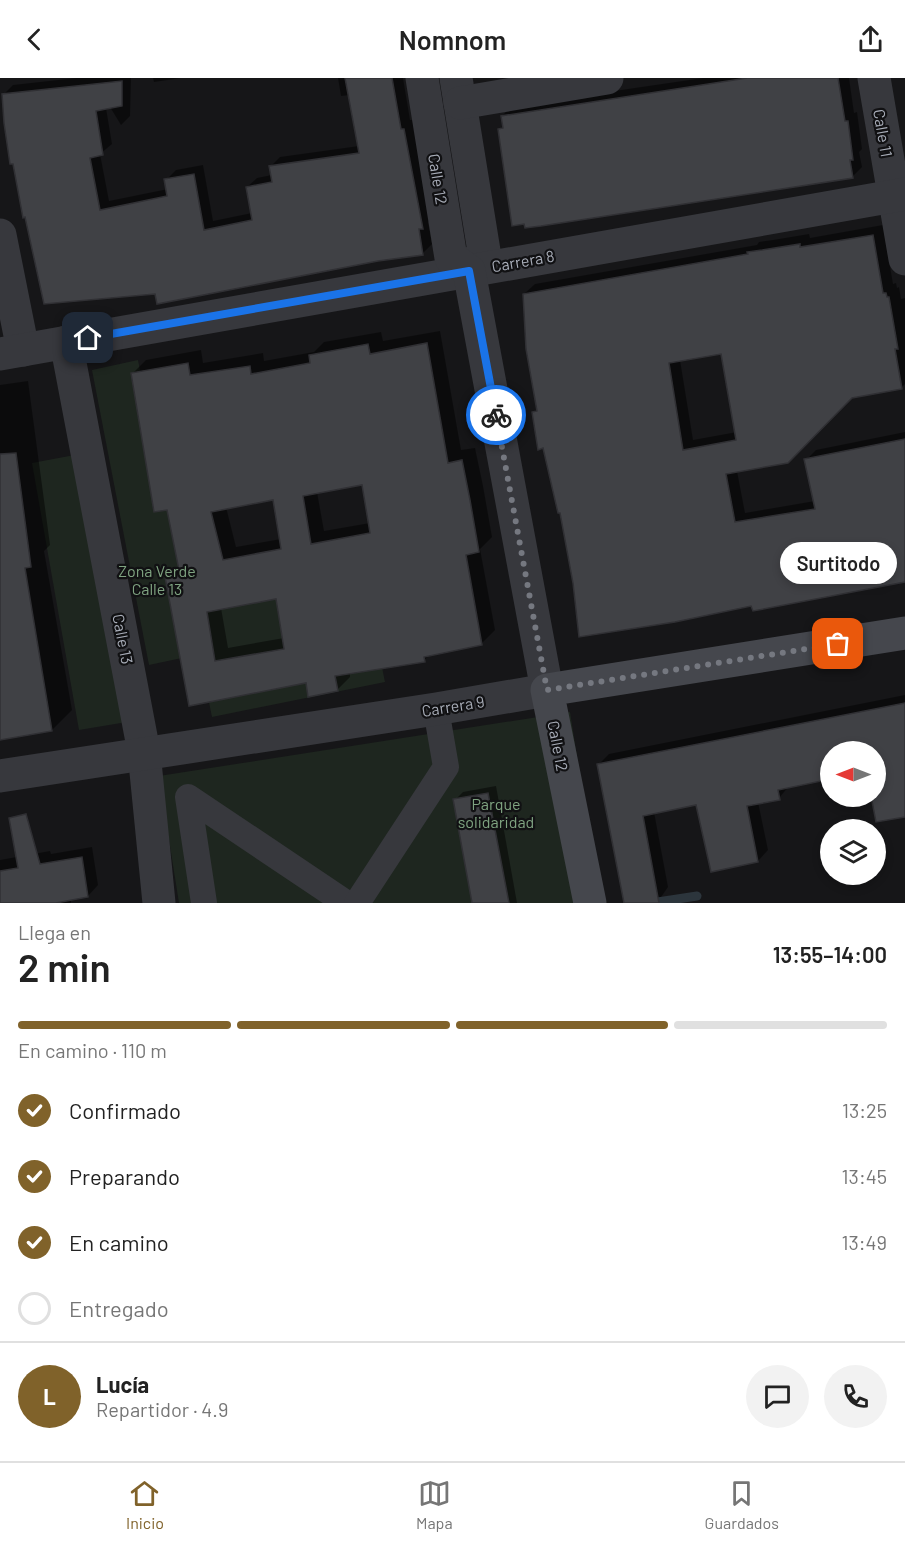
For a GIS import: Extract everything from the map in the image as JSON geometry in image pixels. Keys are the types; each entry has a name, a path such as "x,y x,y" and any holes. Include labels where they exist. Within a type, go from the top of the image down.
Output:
{"main road":[{"name":"Carrera 9","path":"547,690 905,633"},
{"name":"Calle 12","path":"547,690 590,903"}],"street":[{"name":"Calle 12","path":"422,78 451,258 469,271 547,690"},
{"path":"458,90 607,78"},
{"name":"Calle 11","path":"874,78 900,195 905,259"},
{"name":"Calle 12","path":"458,90 484,251 469,271"},
{"name":"Carrera 8","path":"12,352 900,195"},
{"path":"0,235 12,352"},
{"name":"Calle 13","path":"66,342 144,752 159,903"},
{"name":"Carrera 9","path":"0,776 547,690"},
{"path":"357,903 446,767 436,709"},
{"path":"204,903 188,797 346,903"}],"green space":[{"name":"Zona Verde Calle 13","path":"138,360 196,655 149,665 92,370"},
{"path":"80,454 127,722 79,730 32,463"},
{"path":"364,579 385,682 212,717 191,613"},
{"name":"Parque solidaridad","path":"570,712 600,903 179,903 159,776"}],"building":[{"path":"345,78 392,78 423,229 419,229 423,255 378,261 157,304 155,294 44,304 25,217 23,218 13,164 10,164 2,94 122,81 122,106 96,111 103,155 90,158 100,210 167,196 164,179 194,174 204,230 252,220 246,187 272,182 269,166 359,153"},
{"path":"747,78 838,78 845,121 848,121 853,178 541,226 525,228 524,224 512,226 498,129 503,128 501,116"},
{"path":"873,235 883,293 889,297 902,389 852,398 788,463 726,474 735,522 815,509 804,459 905,439 905,582 753,611 751,606 675,622 579,637 573,583 560,513 558,513 543,448 538,450 532,412 537,411 526,349 523,294 748,254 747,252 800,244 800,247","holes":["721,354 736,440 683,450 669,363"]},
{"path":"427,343 448,463 462,460 470,500 479,552 466,555 482,645 424,657 425,662 335,676 338,691 308,697 306,683 189,706 165,577 180,575 167,510 154,512 131,373 188,363 190,375 250,366 251,374 310,363 309,355 368,344 370,354","holes":["362,485 370,533 311,544 303,496","273,500 281,549 223,560 211,512","276,599 284,649 215,661 207,612"]},
{"path":"16,453 31,567 25,568 52,731 0,740 0,454"},
{"path":"905,703 905,817 886,820 875,819 873,807 886,807 886,741 820,741 820,781 778,790 780,800 747,806 758,862 711,872 696,805 643,816 659,903 624,903 597,764"},
{"path":"488,793 509,903 472,903 453,799"},
{"path":"26,814 40,864 82,857 88,897 56,903 0,903 0,871 18,868 9,818"}],"waterway":[{"path":"651,903 697,896"}],"way so far":[{"path":"496,415 547,690 838,644"}],"place":[{"name":"Surtitodo","path":"838,644"}],"route":[{"path":"88,338 469,271 496,415"}]}
